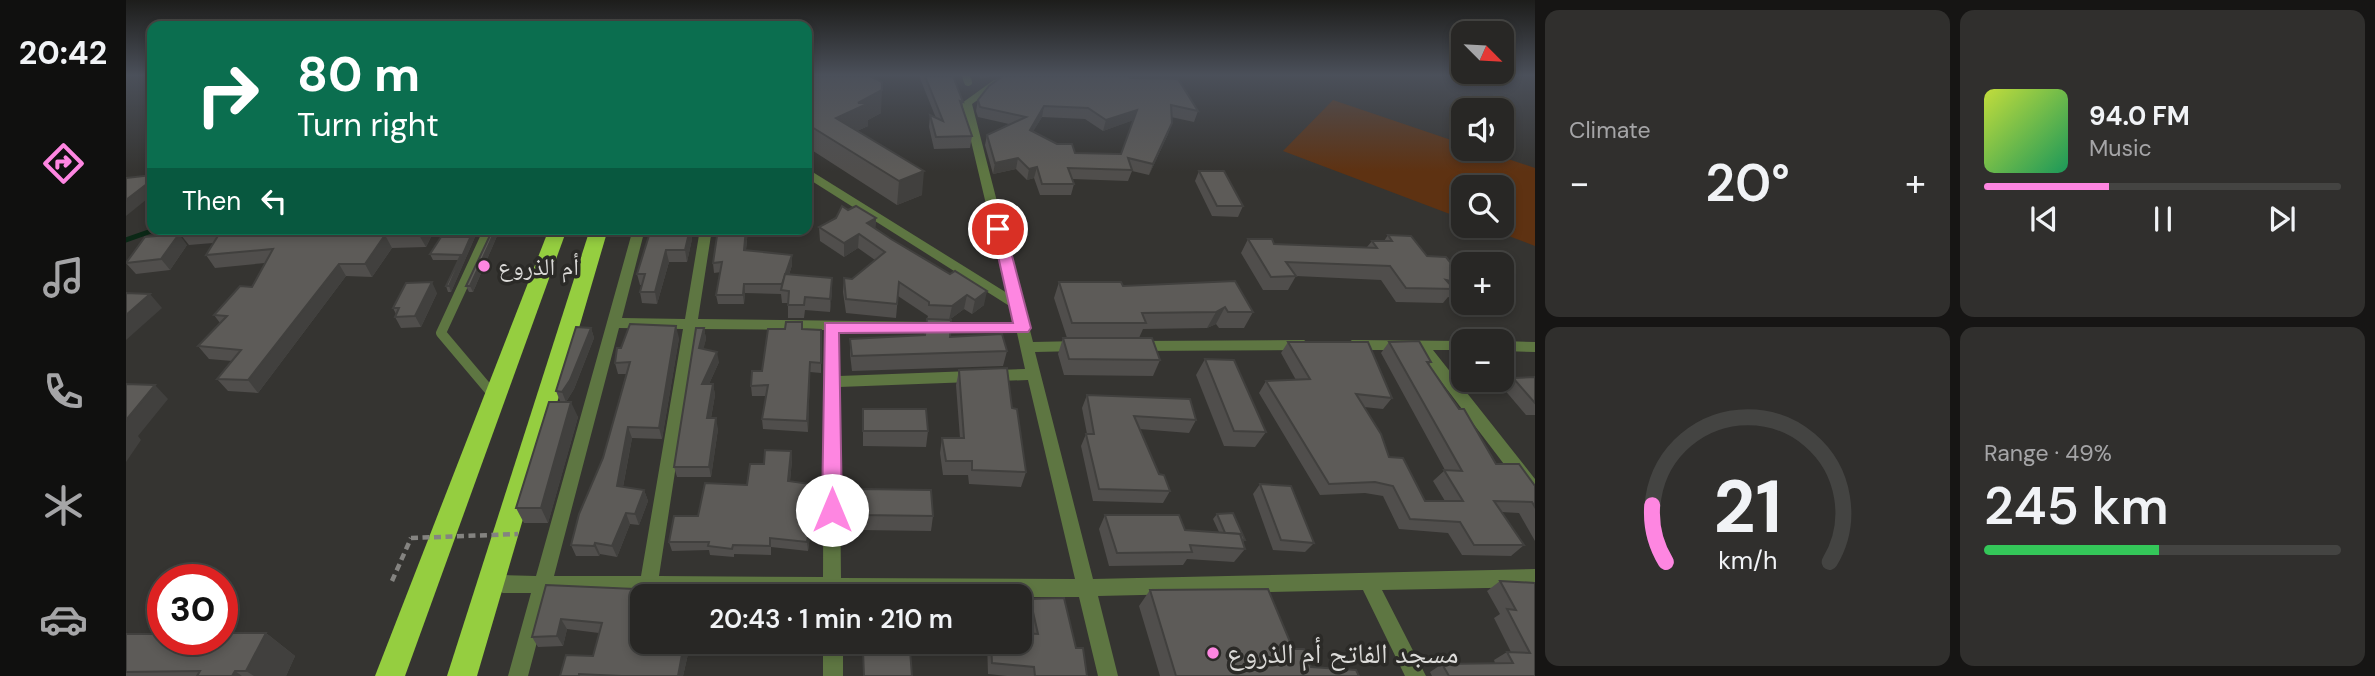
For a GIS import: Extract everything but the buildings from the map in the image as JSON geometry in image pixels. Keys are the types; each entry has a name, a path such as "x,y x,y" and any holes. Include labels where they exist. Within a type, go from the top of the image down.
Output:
{"highway":[{"path":"390,676 556,235"},
{"path":"462,676 597,235"}],"street":[{"path":"968,108 1108,676"},
{"path":"812,176 1017,305"},
{"path":"518,676 540,585 637,235"},
{"path":"649,584 705,235"},
{"path":"612,323 1023,328"},
{"path":"831,327 832,584"},
{"path":"1421,345 1535,492"},
{"path":"1122,346 1451,345"},
{"path":"1027,347 1095,346"},
{"path":"1514,346 1535,347"},
{"path":"831,382 1034,374"},
{"path":"1032,589 1535,578"},
{"path":"1368,582 1416,676"},
{"path":"503,584 630,585"},
{"path":"833,654 833,676"}],"lane":[{"path":"486,235 441,332 495,397"}],"path":[{"path":"392,581 411,538 519,534"}],"shaded area":[{"path":"1326,108 1355,108 1451,140 1451,161 1514,161 1535,168 1535,246 1514,238 1514,175 1451,175 1451,214 1283,151"}],"waterway":[{"path":"126,240 147,233"}],"place":[{"name":"أم الذروع","path":"484,266"},
{"name":"مسجد الفاتح أم الذروع","path":"1213,653"}],"route":[{"path":"832,510 831,327 1023,328 998,229"}]}
